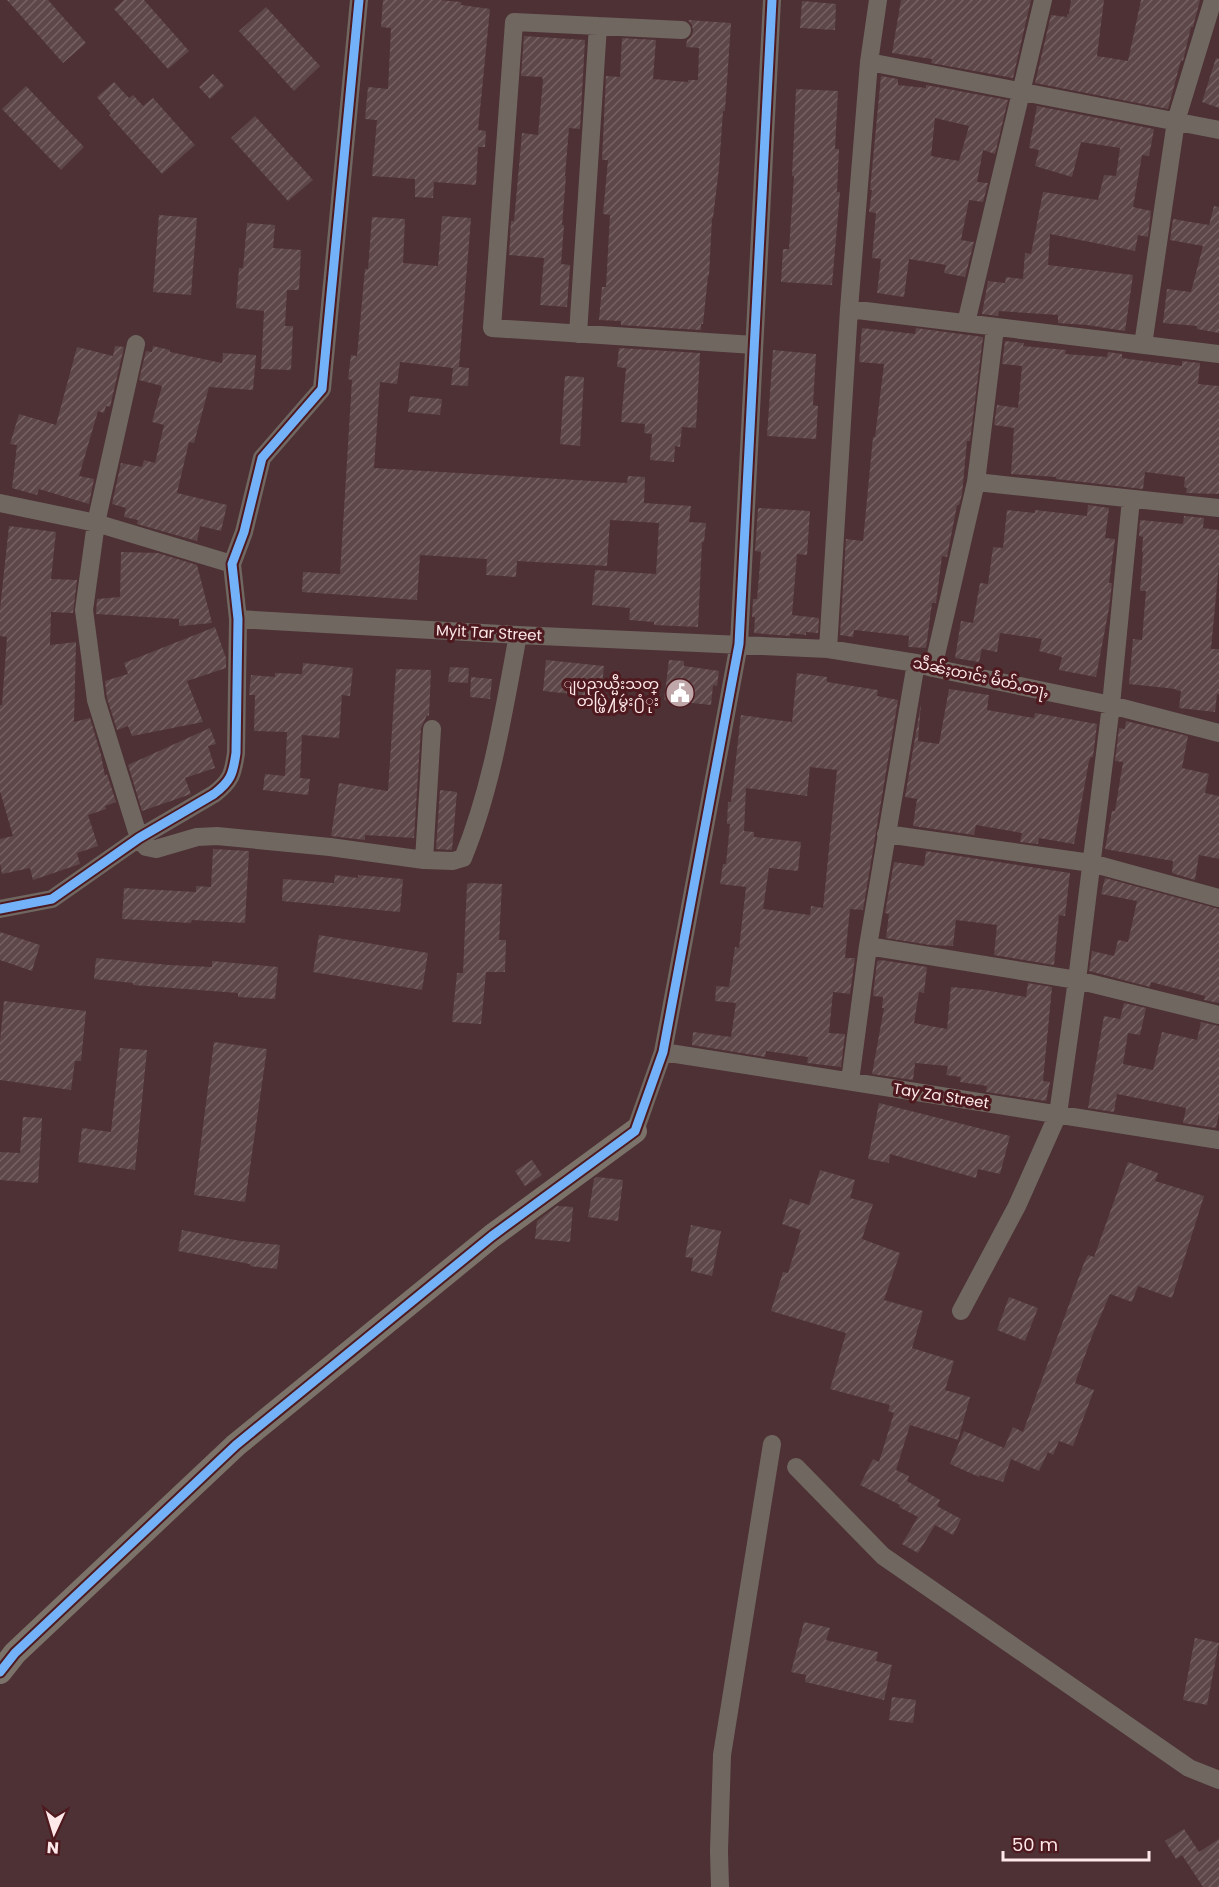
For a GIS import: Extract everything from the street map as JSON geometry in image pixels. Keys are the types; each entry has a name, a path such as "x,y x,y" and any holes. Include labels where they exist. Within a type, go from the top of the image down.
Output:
{"street":[{"path":"0,909 51,899 139,838 214,794 224,787 233,773 236,753 238,619 232,564 244,532 262,458 322,389 359,0"},
{"path":"0,1672 15,1653 236,1445 492,1236 635,1131 663,1052 739,644 772,0"},
{"path":"828,649 849,309 869,62 878,0"},
{"path":"966,323 1043,0"},
{"path":"1143,345 1176,121 1214,0"},
{"path":"682,30 514,22 492,328 754,345"},
{"path":"578,334 598,26"},
{"path":"869,62 1219,130"},
{"path":"849,309 1219,354"},
{"path":"850,1081 886,834 925,665 976,482 995,328"},
{"path":"136,344 96,523 84,610 96,700 139,838 146,847 151,849 197,837 217,836 330,847 424,860 453,861 463,858 472,836 490,770 518,635"},
{"path":"976,482 1219,508"},
{"path":"961,1311 1017,1206 1058,1114 1111,705 1131,499"},
{"path":"0,503 96,523 232,564"},
{"name":"Myit Tar Street","path":"238,619 518,635 739,644"},
{"name":"သဵၼ်ႈတၢင်း မႅတ်ႉတႃႇ","path":"739,644 828,649 925,665 1111,705 1219,733"},
{"path":"424,860 432,729"},
{"path":"886,834 1091,863 1219,898"},
{"path":"868,946 1077,980 1219,1015"},
{"name":"Tay Za Street","path":"663,1052 1219,1140"},
{"path":"720,1887 722,1755 772,1444"},
{"path":"796,1467 883,1556 1189,1768 1219,1780"}],"building":[{"path":"7,0 48,0 86,43 63,63"},
{"path":"124,0 144,0 189,51 168,69 114,9"},
{"path":"383,0 439,0 461,2 461,5 490,9 478,130 486,131 485,147 478,147 476,185 434,182 433,198 415,197 415,179 372,176 377,120 365,119 368,87 388,89 391,28 381,27"},
{"path":"901,0 1031,0 1013,78 931,63 932,59 892,53"},
{"path":"1071,0 1104,0 1097,56 1128,61 1141,0 1200,0 1168,109 1035,83 1051,15 1067,17"},
{"path":"802,1 836,4 835,30 800,28"},
{"path":"266,7 320,66 294,91 239,31"},
{"path":"688,20 731,23 725,111 723,111 703,324 701,324 701,330 621,325 621,321 599,320 602,287 606,287 610,215 603,214 608,160 602,160 606,76 620,77 622,38 656,40 653,79 688,82 688,80 698,80 699,48 686,47 687,40 693,31"},
{"path":"524,36 585,40 580,129 569,128 565,176 561,264 570,265 567,307 540,305 544,258 509,255 522,133 538,135 543,80 542,77 521,76"},
{"path":"1216,58 1219,59 1219,108 1202,102"},
{"path":"213,74 224,86 210,99 199,87"},
{"path":"881,76 898,79 898,85 926,88 926,85 1008,100 995,154 983,150 977,182 988,183 983,202 969,200 961,240 974,242 965,277 944,273 946,265 909,259 904,297 877,293 881,259 872,258 876,213 869,212 872,190 870,190","holes":["935,118 969,126 959,161 931,156"]},
{"path":"114,82 129,98 133,95 143,106 153,98 195,145 162,174 109,115 111,114 97,97"},
{"path":"26,86 84,147 61,170 2,109"},
{"path":"796,89 838,91 835,149 839,149 837,192 840,192 832,285 781,282 783,249 789,249 794,176 792,176"},
{"path":"1037,106 1154,129 1149,156 1142,155 1133,207 1151,211 1148,237 1138,235 1135,251 1050,234 1048,265 1133,275 1125,331 1058,323 1058,315 999,311 998,316 982,314 988,281 1005,283 1006,277 1023,279 1025,253 1031,254 1043,192 1098,200 1104,175 1116,176 1120,148 1081,142 1072,177 1035,166 1039,150 1029,148"},
{"path":"255,116 313,180 288,201 231,138"},
{"path":"1214,206 1219,207 1219,333 1197,329 1197,326 1163,323 1167,289 1191,292 1203,246 1170,240 1173,219 1209,225"},
{"path":"159,215 197,218 191,295 153,292"},
{"path":"442,216 471,218 459,367 469,368 468,386 451,385 453,368 400,362 397,384 380,382 374,468 627,483 628,476 645,477 644,503 691,506 689,522 706,523 704,542 702,542 698,627 654,625 654,622 629,620 630,608 592,605 595,570 656,574 659,523 610,520 607,566 517,561 516,577 486,575 487,559 420,555 417,600 302,592 303,572 340,574 352,380 348,379 351,355 357,356 372,217 405,219 403,263 438,266"},
{"path":"247,223 275,225 273,248 301,250 299,290 287,290 285,326 293,326 291,370 261,369 264,311 236,308 239,268 243,268"},
{"path":"862,328 915,334 916,328 983,337 970,441 967,441 962,494 959,505 957,505 947,557 942,556 936,603 932,603 926,648 908,647 909,636 854,630 853,637 840,635 846,539 863,541 873,437 875,437 884,364 859,362"},
{"path":"1005,341 1024,343 1023,346 1066,350 1065,354 1107,357 1108,352 1122,354 1122,358 1182,366 1182,361 1200,363 1198,384 1219,386 1219,494 1186,493 1185,477 1145,472 1143,489 1056,479 1056,477 1011,474 1014,428 994,425 997,405 1018,408 1022,366 1002,364"},
{"path":"115,346 124,347 110,407 106,406 104,413 98,411 79,476 94,479 89,504 39,489 37,495 12,488 17,445 10,444 19,414 56,425 77,347 113,356"},
{"path":"153,346 222,363 223,353 256,355 253,390 209,387 194,443 189,442 177,493 227,505 221,531 200,526 197,541 137,524 138,520 124,517 126,508 112,504 121,463 142,467 144,460 155,463 164,425 152,422 162,386 139,380 146,351 152,352"},
{"path":"619,348 700,353 696,428 682,427 680,447 675,446 674,462 650,460 652,434 644,433 645,424 621,422 626,368 617,367"},
{"path":"773,350 816,354 813,405 818,406 816,439 767,436"},
{"path":"565,376 584,377 580,446 560,444"},
{"path":"410,396 442,399 440,415 408,412"},
{"path":"1088,505 1109,508 1105,538 1115,539 1109,583 1112,583 1109,608 1096,677 1059,670 1062,657 1039,651 1042,639 1000,633 997,652 982,649 979,662 955,658 961,621 973,623 980,583 988,584 993,547 1003,548 1007,510 1035,513 1035,510 1087,516"},
{"path":"758,508 810,511 807,555 797,554 792,615 819,618 818,633 806,632 806,635 790,633 790,636 754,633 753,599 757,599 761,552 755,551"},
{"path":"1184,516 1204,518 1203,528 1219,530 1219,565 1211,649 1219,649 1219,694 1217,694 1215,712 1179,708 1181,691 1176,689 1129,684 1133,639 1142,640 1146,591 1140,591 1143,537 1139,536 1140,520 1183,524"},
{"path":"9,526 56,532 51,579 77,580 73,613 51,612 50,645 76,642 74,722 90,718 105,776 107,774 116,802 105,806 106,809 88,815 98,846 77,853 80,864 33,880 30,868 2,874 0,863 0,839 13,836 0,791 0,705 2,705 7,637 0,636 0,609"},
{"path":"121,552 158,553 197,565 212,623 179,626 179,619 96,614 97,599 120,597"},
{"path":"215,627 226,658 226,668 187,681 203,722 132,736 128,726 117,730 107,698 105,681 128,674 124,663"},
{"path":"546,660 604,666 601,697 543,691"},
{"path":"669,660 684,661 684,666 719,671 717,686 713,685 711,705 664,700"},
{"path":"303,663 353,668 350,696 342,695 339,738 302,735 300,778 310,779 308,795 263,790 265,774 285,776 287,732 254,731 255,695 249,695 251,675 275,677 275,673 302,674"},
{"path":"450,667 469,668 468,683 448,682"},
{"path":"396,669 431,670 429,716 427,715 421,728 414,838 365,835 365,840 331,836 339,783 388,791"},
{"path":"797,673 827,677 827,682 878,690 877,696 898,700 863,910 850,909 845,958 855,958 850,994 833,992 829,1033 845,1034 841,1067 807,1063 808,1057 766,1051 765,1057 692,1045 693,1032 731,1037 736,1003 715,1001 716,986 729,987 735,947 739,948 746,887 720,884 723,864 726,864 730,824 727,824 728,802 731,802 741,715 792,722","holes":["810,767 837,770 823,908 811,906 810,915 763,909 769,868 798,871 801,842 754,837 754,832 744,831 746,788 807,796"]},
{"path":"471,677 492,679 490,699 470,697"},
{"path":"949,689 989,695 987,710 1034,718 1035,713 1097,724 1093,757 1089,761 1074,844 1039,838 1038,844 1020,842 1022,833 976,825 974,835 913,826 917,799 905,797 921,703 918,741 939,744"},
{"path":"1126,721 1188,736 1182,768 1209,774 1205,793 1219,796 1219,859 1199,855 1195,880 1172,873 1173,861 1105,849 1112,811 1115,811 1123,762 1115,761 1119,728 1125,729"},
{"path":"210,728 216,744 208,746 215,768 185,778 191,794 142,811 128,765"},
{"path":"440,790 457,792 452,850 436,849"},
{"path":"213,849 249,851 245,923 122,919 124,888 196,892 196,886 211,887"},
{"path":"926,851 1070,873 1065,916 1059,915 1054,965 994,955 997,925 956,920 953,946 886,938 889,914 885,913 894,862 924,866"},
{"path":"335,875 403,879 400,912 282,901 283,879 334,883"},
{"path":"1105,878 1219,909 1219,1003 1204,1000 1205,996 1151,982 1150,987 1089,971 1092,951 1114,956 1118,940 1128,942 1137,901 1101,894"},
{"path":"467,884 502,884 499,940 506,940 505,972 486,972 481,1024 452,1022 457,973 463,973"},
{"path":"0,932 40,945 32,971 0,960"},
{"path":"319,935 428,953 422,990 313,972"},
{"path":"96,958 169,965 212,967 212,961 278,967 275,999 238,997 238,993 133,985 133,983 94,979"},
{"path":"877,961 927,967 924,993 919,992 914,1023 947,1029 951,987 1026,997 1028,983 1052,987 1043,1081 1050,1082 1046,1101 986,1092 987,1086 960,1082 961,1077 946,1075 948,1066 915,1063 913,1080 872,1074 884,1008 882,1008 883,997 873,996"},
{"path":"4,1001 86,1011 81,1061 75,1061 71,1090 0,1080 0,1041"},
{"path":"1124,1003 1146,1008 1140,1035 1128,1033 1123,1064 1153,1070 1162,1032 1197,1040 1201,1022 1219,1026 1219,1113 1216,1128 1183,1123 1186,1108 1117,1094 1114,1112 1088,1108 1104,1016 1120,1019"},
{"path":"214,1042 267,1049 245,1202 194,1195"},
{"path":"120,1048 147,1050 135,1170 78,1162 82,1128 111,1132"},
{"path":"879,1103 1010,1136 1000,1174 978,1169 976,1178 890,1154 889,1163 868,1159"},
{"path":"23,1117 42,1118 38,1183 0,1180 0,1152 20,1153"},
{"path":"532,1160 542,1175 525,1186 515,1171"},
{"path":"1128,1162 1158,1173 1155,1181 1204,1196 1172,1298 1138,1286 1132,1302 1110,1294 1075,1383 1094,1390 1073,1446 1059,1441 1053,1455 1048,1452 1039,1471 1011,1459 1003,1482 980,1475 979,1477 950,1464 964,1431 1004,1448 1013,1427 1023,1432 1084,1263 1088,1255 1094,1257"},
{"path":"820,1170 855,1180 850,1198 873,1204 862,1239 900,1253 884,1300 923,1311 912,1348 954,1361 945,1390 970,1397 958,1440 910,1425 896,1470 909,1476 907,1481 940,1500 937,1506 961,1519 953,1535 935,1525 918,1553 902,1544 918,1517 899,1507 900,1505 860,1485 873,1459 879,1462 894,1413 888,1411 890,1405 830,1389 846,1333 771,1311 783,1272 788,1273 801,1230 782,1224 790,1199 809,1205"},
{"path":"597,1177 623,1180 618,1221 588,1217 594,1179"},
{"path":"557,1206 573,1207 570,1242 535,1239 537,1221"},
{"path":"691,1225 721,1231 712,1276 691,1271 693,1258 685,1257"},
{"path":"182,1230 241,1241 280,1245 277,1269 250,1266 250,1264 178,1251"},
{"path":"1009,1297 1038,1308 1025,1341 997,1330"},
{"path":"804,1622 830,1628 826,1640 878,1652 876,1661 892,1665 884,1700 805,1682 806,1675 791,1672"},
{"path":"1195,1638 1219,1643 1207,1705 1183,1700"},
{"path":"892,1697 916,1700 913,1723 889,1720"},
{"path":"1184,1829 1199,1852 1219,1839 1219,1887 1203,1887 1182,1855 1176,1859 1165,1841"}],"cycle path":[{"path":"0,909 52,899 139,838 214,794 228,781 232,772 236,753 238,619 232,564 244,532 262,458 322,389 359,0"},
{"path":"0,1672 15,1653 236,1445 492,1236 635,1131 663,1052 739,644 772,0"}],"place":[{"name":"ျပည္နယ္မီးသတ္ တပ္ဖြဲ႔မွဴး႐ံုး","path":"680,693"}]}
